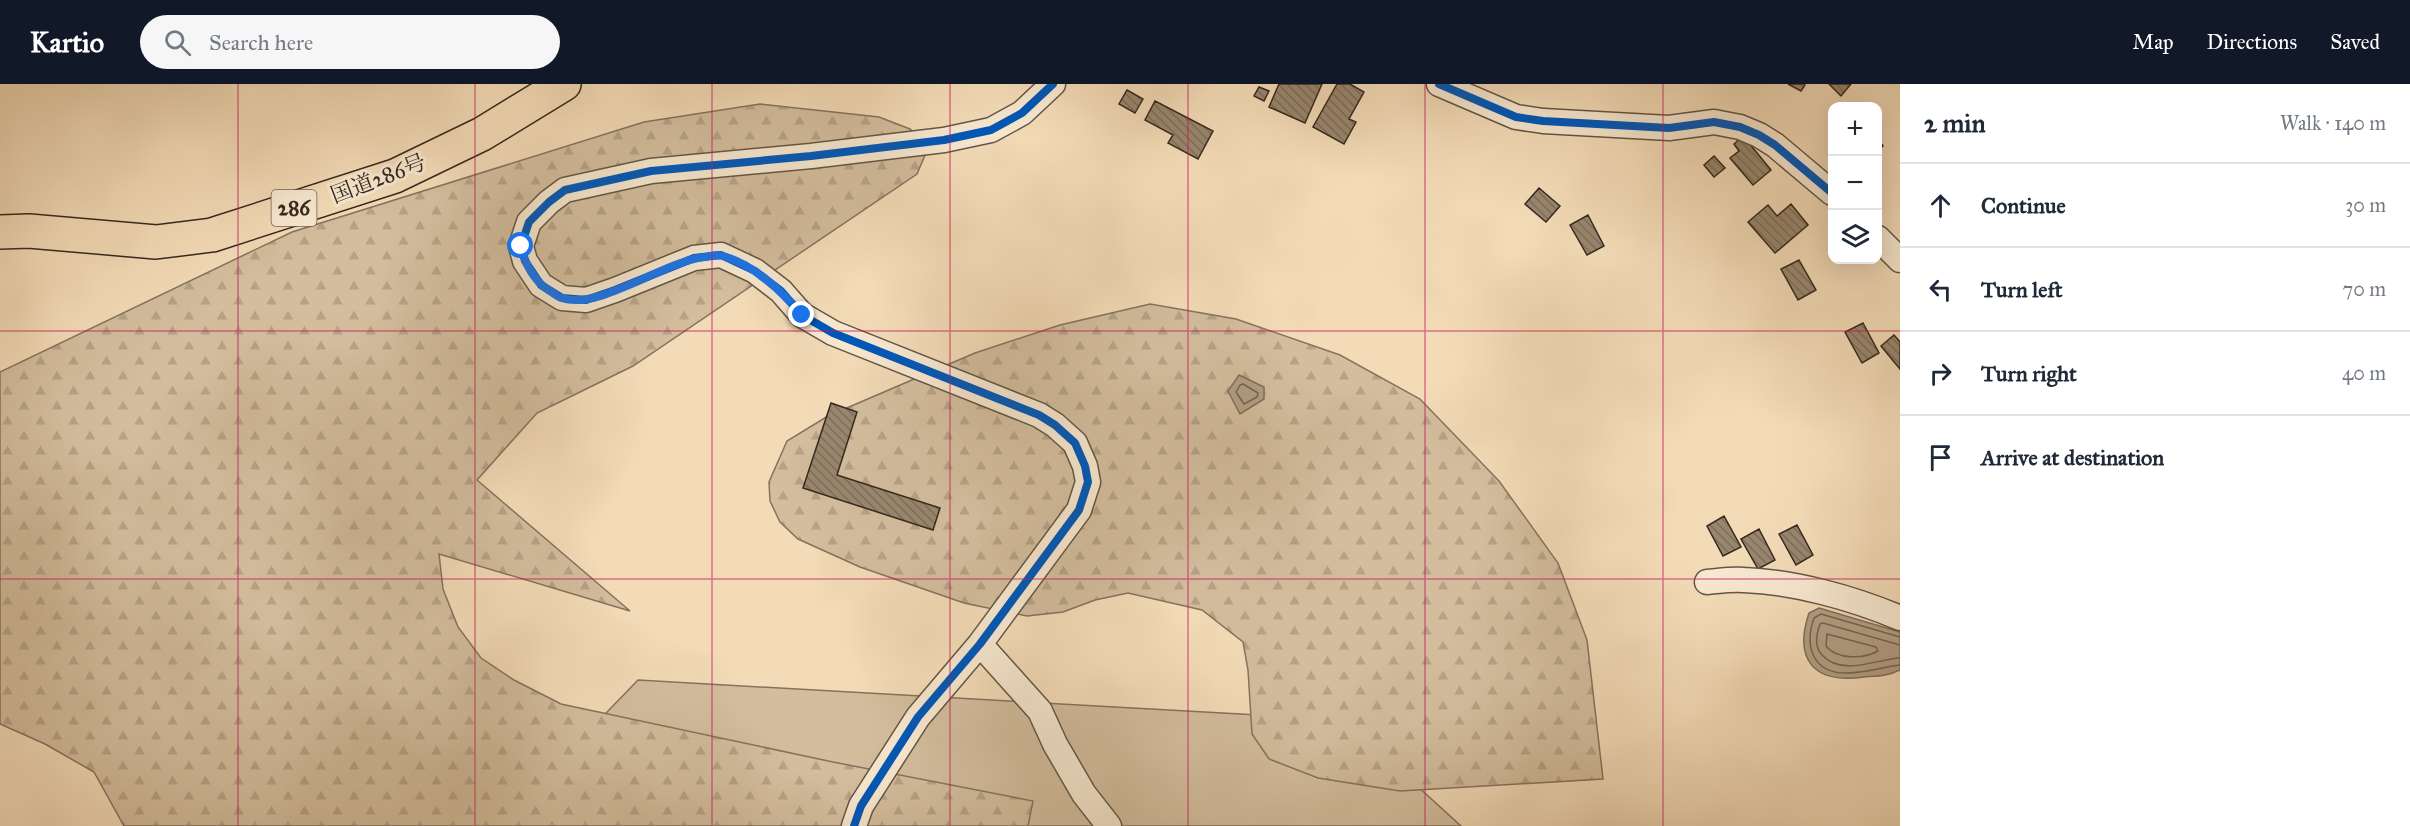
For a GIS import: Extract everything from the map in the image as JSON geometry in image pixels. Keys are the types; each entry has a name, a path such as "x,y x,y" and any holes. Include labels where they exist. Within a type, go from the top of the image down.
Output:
{"highway":[{"name":"国道286号","path":"0,232 29,231 156,242 212,235 394,176 482,134 564,84"}],"street":[{"path":"854,826 861,806 918,717 980,644 1079,510 1088,482 1085,466 1075,443 1055,425 1039,415 833,333 802,315 781,291 755,271 721,255 694,258 586,300 562,298 541,285 525,261 521,246 529,222 565,190 651,171 812,156 944,140 991,130 1022,113 1053,84"},
{"path":"1439,84 1516,117 1543,121 1669,128 1714,122 1740,127 1775,145 1828,190"},
{"path":"1882,242 1900,260"},
{"path":"1707,582 1744,580 1799,588 1843,597 1900,618"},
{"path":"980,644 1040,711 1055,744 1084,794 1109,826"}],"green space":[{"path":"760,104 879,117 910,129 925,143 925,155 917,174 633,366 537,413 477,480 630,611 439,554 443,589 458,627 481,658 514,680 561,704 833,762 1033,801 1028,826 124,826 94,772 45,744 0,724 0,372 292,232 644,122"},
{"path":"1150,304 1236,319 1340,355 1420,399 1499,481 1558,563 1587,640 1603,779 1400,791 1318,778 1269,759 1252,734 1248,670 1243,642 1202,610 1128,593 1095,600 1063,612 1027,616 964,603 860,567 798,539 780,522 770,501 769,482 787,441 828,416 975,353 1060,325"},
{"path":"638,680 1345,720 1461,826 563,826 549,772"}],"water":[{"path":"1239,375 1264,387 1264,399 1240,414 1228,391"},
{"path":"1819,608 1900,632 1900,670 1882,675 1847,678 1832,677 1812,666 1806,656 1805,630 1809,613"}],"building":[{"path":"1279,84 1322,84 1305,123 1269,107"},
{"path":"1337,84 1350,84 1364,92 1349,119 1356,122 1344,144 1313,127"},
{"path":"1788,84 1804,84 1805,85 1801,91"},
{"path":"1829,84 1851,84 1841,96"},
{"path":"1259,87 1269,91 1264,101 1254,96"},
{"path":"1127,90 1143,99 1135,113 1119,104"},
{"path":"1155,101 1213,131 1198,159 1168,143 1173,135 1145,120"},
{"path":"1743,136 1771,170 1753,185 1730,158 1739,151 1734,144"},
{"path":"1714,156 1725,168 1714,177 1704,165"},
{"path":"1539,188 1560,206 1546,222 1525,204"},
{"path":"1791,204 1808,225 1775,253 1748,222 1768,205 1777,216"},
{"path":"1588,215 1604,246 1587,255 1570,225"},
{"path":"1799,260 1816,290 1798,300 1781,269"},
{"path":"1863,323 1879,353 1862,363 1845,332"},
{"path":"1894,335 1900,342 1900,369 1881,346"},
{"path":"831,403 857,412 837,475 940,508 933,530 803,488"},
{"path":"1724,516 1741,547 1723,556 1707,526"},
{"path":"1797,525 1813,555 1796,565 1779,534"},
{"path":"1759,529 1775,560 1758,569 1741,539"}],"cycle path":[{"path":"854,826 861,806 918,717 980,644 1079,510 1088,482 1085,466 1075,443 1055,425 1039,415 833,333 802,315 781,291 755,271 721,255 694,258 586,300 562,298 541,285 525,261 521,246 529,222 565,190 651,171 811,156 944,140 991,130 1022,113 1053,84"},
{"path":"1439,84 1516,117 1543,121 1669,128 1714,122 1740,127 1775,145 1828,190"}],"route":[{"path":"521,246 525,261 541,285 562,298 586,300 694,258 721,255 755,271 781,291 802,315"}]}
